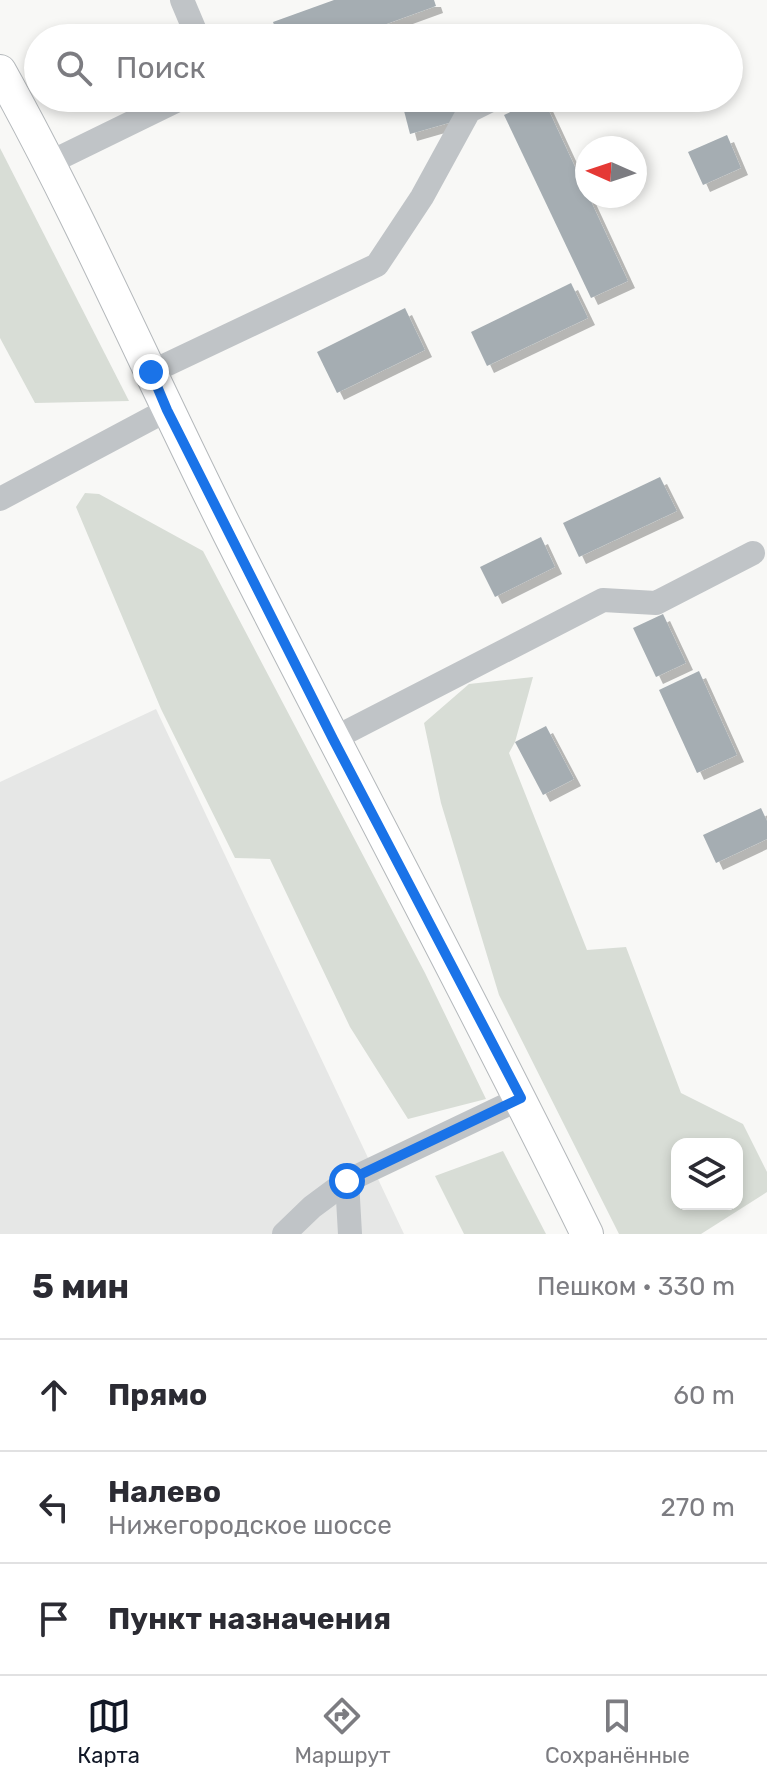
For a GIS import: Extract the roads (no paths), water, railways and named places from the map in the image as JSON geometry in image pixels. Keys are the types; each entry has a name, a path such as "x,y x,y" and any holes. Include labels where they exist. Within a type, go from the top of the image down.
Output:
{"main road":[{"path":"0,71 51,162 167,410 333,739 521,1098 587,1234"}],"lane":[{"path":"182,0 192,24"},
{"path":"51,162 153,112"},
{"path":"151,372 377,265 422,197 468,112"},
{"path":"0,499 167,410"},
{"path":"333,739 603,600 656,603 753,553"},
{"path":"284,1234 312,1207 347,1181 521,1098"},
{"path":"347,1181 350,1234"}]}
